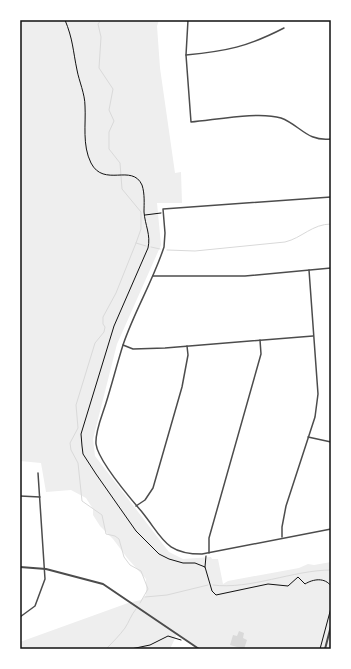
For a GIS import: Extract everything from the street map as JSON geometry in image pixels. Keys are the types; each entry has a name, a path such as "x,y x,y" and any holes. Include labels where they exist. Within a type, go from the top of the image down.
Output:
{"street":[{"path":"188,20 186,55 192,122 267,116 282,118 313,137 323,140 331,139"},
{"path":"186,55 218,52 248,45 284,28"},
{"path":"331,197 163,209 165,233 164,247 123,345 96,436 96,445 105,462 136,506 172,548 189,554 208,553 282,537 331,529"},
{"path":"153,276 245,276 331,268"},
{"path":"282,537 286,506 314,417 318,394 309,270"},
{"path":"123,345 138,349 313,336"},
{"path":"208,553 209,538 261,354 260,340"},
{"path":"136,506 145,500 153,488 182,387 188,355 187,346"},
{"path":"307,436 331,442"},
{"path":"20,617 35,606 43,590 46,569 38,473"},
{"path":"20,496 40,497"},
{"path":"20,567 46,569 103,584 199,649"},
{"path":"325,649 331,626"}],"path":[{"path":"65,20 73,41 75,61 85,104 86,147 89,158 98,172 111,176 129,175 136,178 141,184 144,215 150,237 148,248 114,326 82,430 83,454 136,531 159,554 183,563 195,563 205,567"},
{"path":"144,215 163,213"},
{"path":"208,553 205,567 212,591 218,596 264,585 288,586 298,577 305,584 316,579 328,582 331,586"},
{"path":"320,649 331,608"},
{"path":"131,649 150,645 168,636 181,641"}],"shaded area":[{"path":"20,20 159,20 157,26 160,68 175,173 181,172 182,203 157,203 161,245 117,344 93,439 95,456 169,552 183,559 211,557 212,559 218,559 223,584 228,581 299,568 308,564 314,565 331,562 331,649 199,649 177,634 170,649 20,649 20,642 128,603 141,600 146,595 146,579 113,539 100,526 93,515 93,509 86,498 71,490 46,492 41,463 20,461"},
{"path":"239,631 244,633 243,638 247,640 244,649 230,645 233,635 237,636"}],"waterway":[{"path":"101,20 98,24 101,37 99,68 113,89 109,110 114,121 109,132 109,149 120,163 122,189 141,212 141,229 116,293 103,317 103,324 105,327 104,332 95,343 76,405 78,428 70,443 71,450 78,463 82,501 102,515 106,534 115,536 119,539 124,557 130,565 141,571 148,589 140,603"},
{"path":"167,250 195,251 285,242 297,238 318,226 331,224"},
{"path":"136,243 146,246"},
{"path":"151,247 160,249"},
{"path":"213,585 242,585 302,573 331,570"},
{"path":"145,597 167,595 208,585"},
{"path":"106,649 125,628 136,609"}]}
